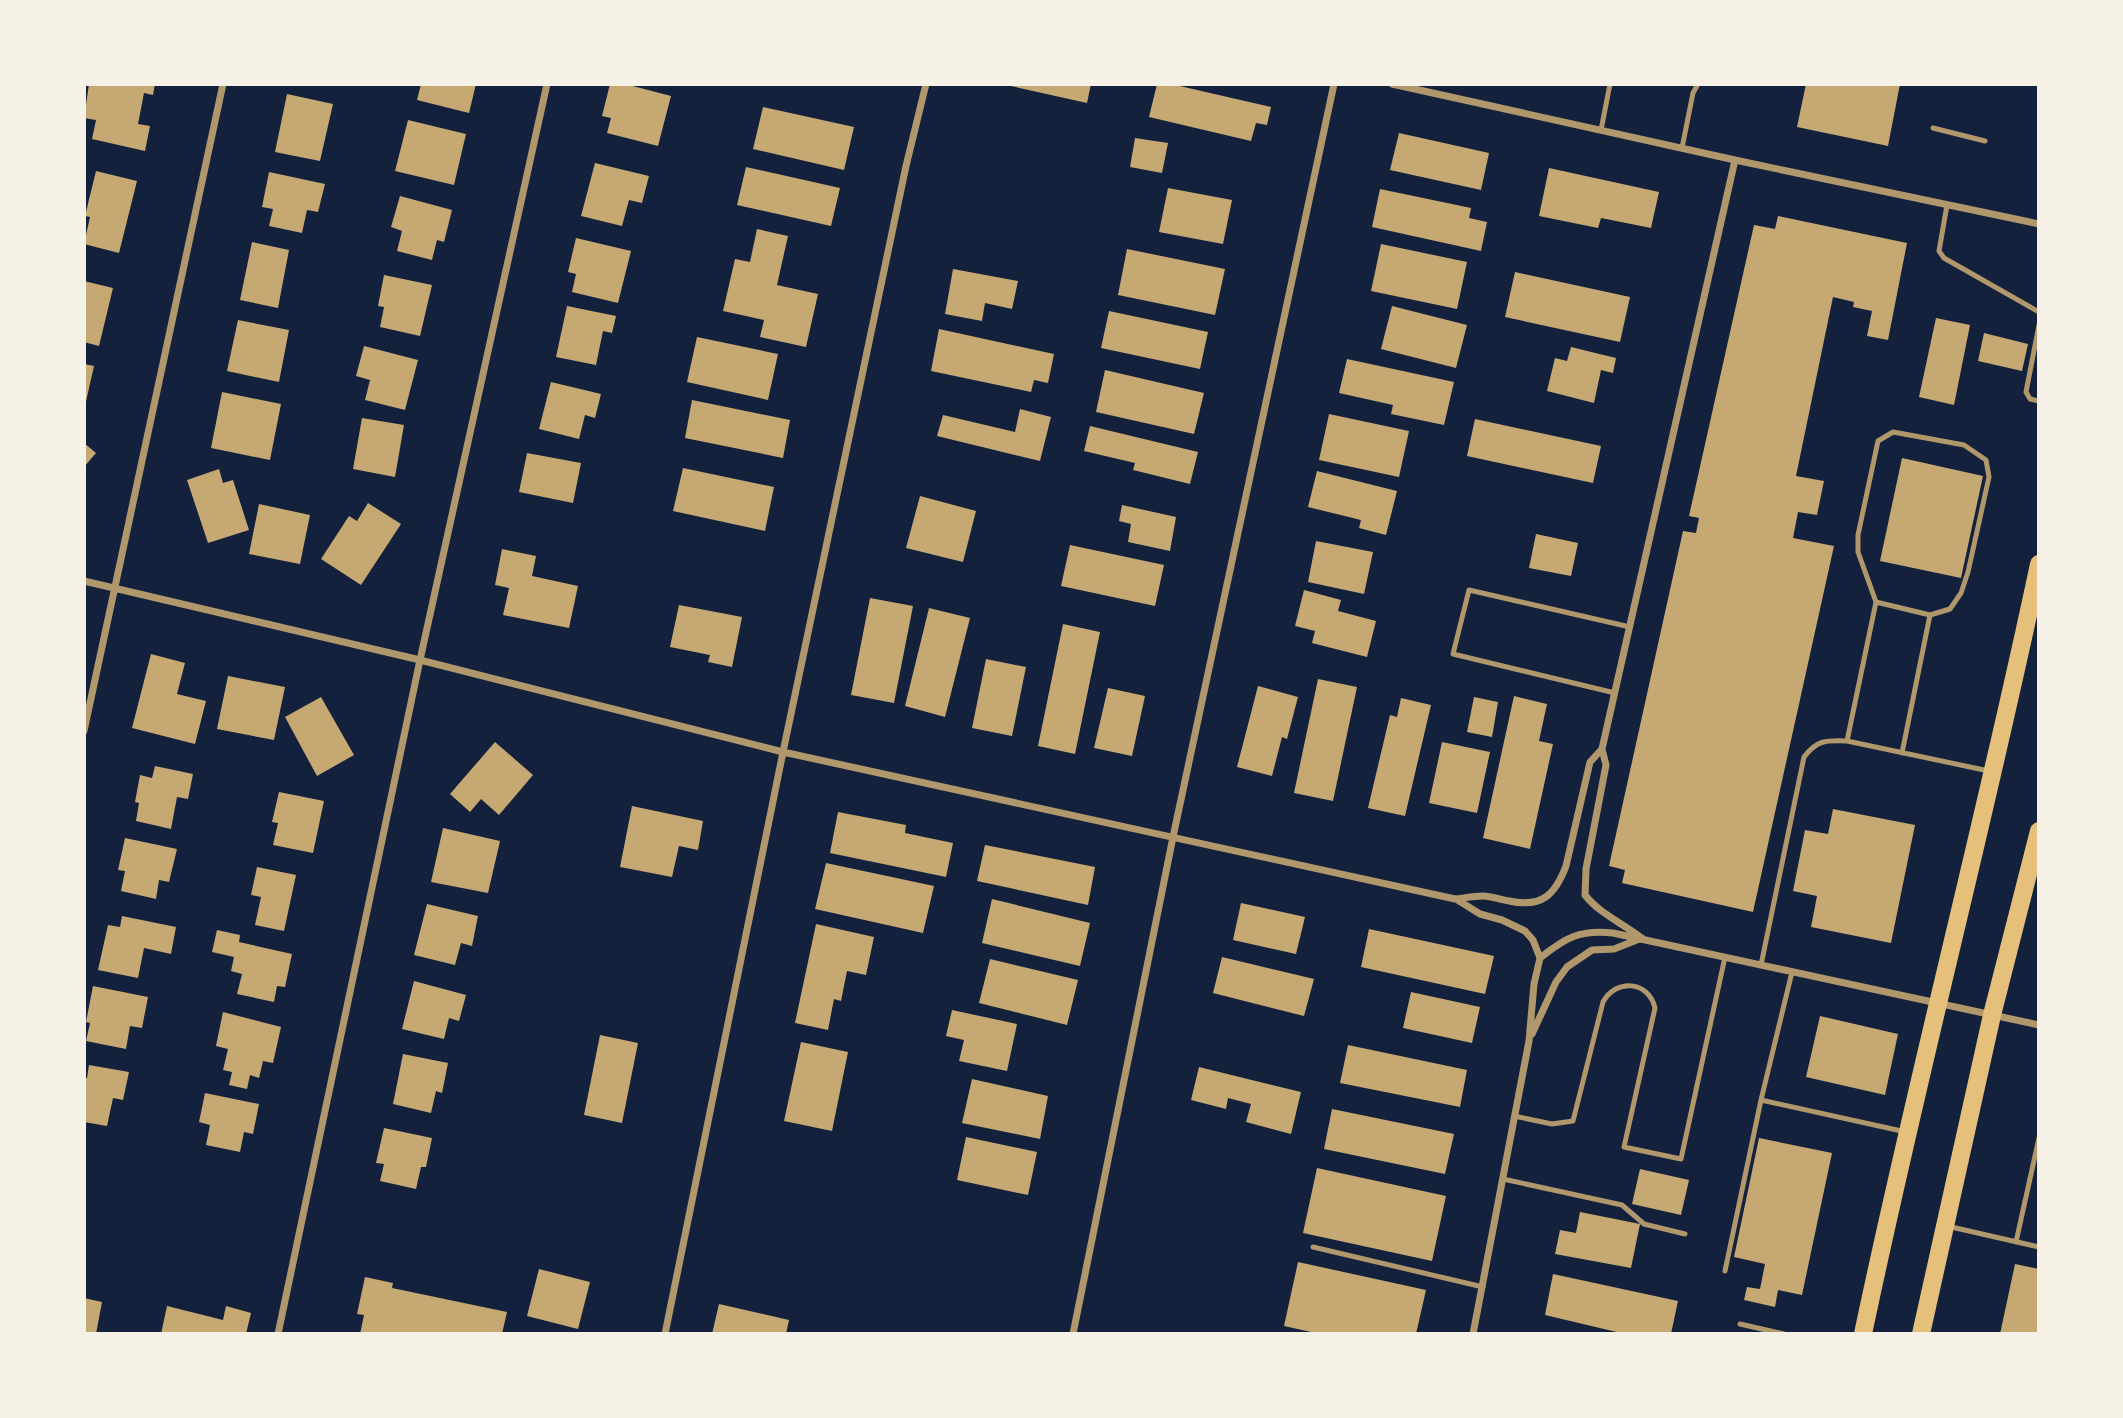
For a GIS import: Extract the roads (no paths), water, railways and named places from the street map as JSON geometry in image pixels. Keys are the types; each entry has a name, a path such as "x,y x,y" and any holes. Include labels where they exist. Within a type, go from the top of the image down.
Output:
{"main road":[{"path":"1863,1334 1907,1132 1994,772 2039,564"},
{"path":"1921,1334 1992,1015 2039,831"}],"street":[{"path":"84,731 223,84"},
{"path":"278,1334 420,660 547,84"},
{"path":"665,1334 783,752 906,166 926,84"},
{"path":"1073,1334 1173,837 1334,84"},
{"path":"1392,84 2039,224"},
{"path":"1642,938 1603,914 1585,895 1586,869 1606,765 1602,749 1735,160"},
{"path":"84,581 420,660 783,752 1455,899 1480,914 1502,919 1525,931 1533,940 1540,958 1534,984 1529,1041 1473,1334"},
{"path":"1455,899 1484,895 1526,904 1547,898 1561,880 1590,762 1602,749"},
{"path":"1540,958 1566,939 1578,934 1600,931 2039,1024"},
{"path":"1529,1041 1556,982 1567,967 1592,950 1614,949 1642,938"}],"lane":[{"path":"1601,130 1610,84"},
{"path":"1682,148 1693,93 1698,84"},
{"path":"1933,128 1985,141"},
{"path":"1947,205 1940,251 1944,258 2039,312"},
{"path":"2039,325 2026,392 2030,399 2039,401"},
{"path":"1847,741 1876,602 1858,552 1858,535 1878,441 1893,432 1964,445 1986,460 1989,477 1961,593 1950,609 1930,615 1876,602"},
{"path":"1616,693 1453,654 1469,590 1630,627"},
{"path":"1902,753 1930,615"},
{"path":"1760,965 1804,757 1812,747 1821,742 1847,741 1994,772"},
{"path":"1514,1116 1552,1124 1573,1121 1603,1002 1614,989 1622,985 1632,985 1648,994 1655,1008 1624,1147 1681,1159 1725,957"},
{"path":"1725,1271 1761,1100 1793,972"},
{"path":"1761,1100 1907,1132"},
{"path":"2016,1242 2039,1138"},
{"path":"1503,1179 1622,1205 1644,1224 1685,1234"},
{"path":"1944,1226 2039,1247"},
{"path":"1313,1247 1483,1287"},
{"path":"1740,1324 1784,1334"}]}
